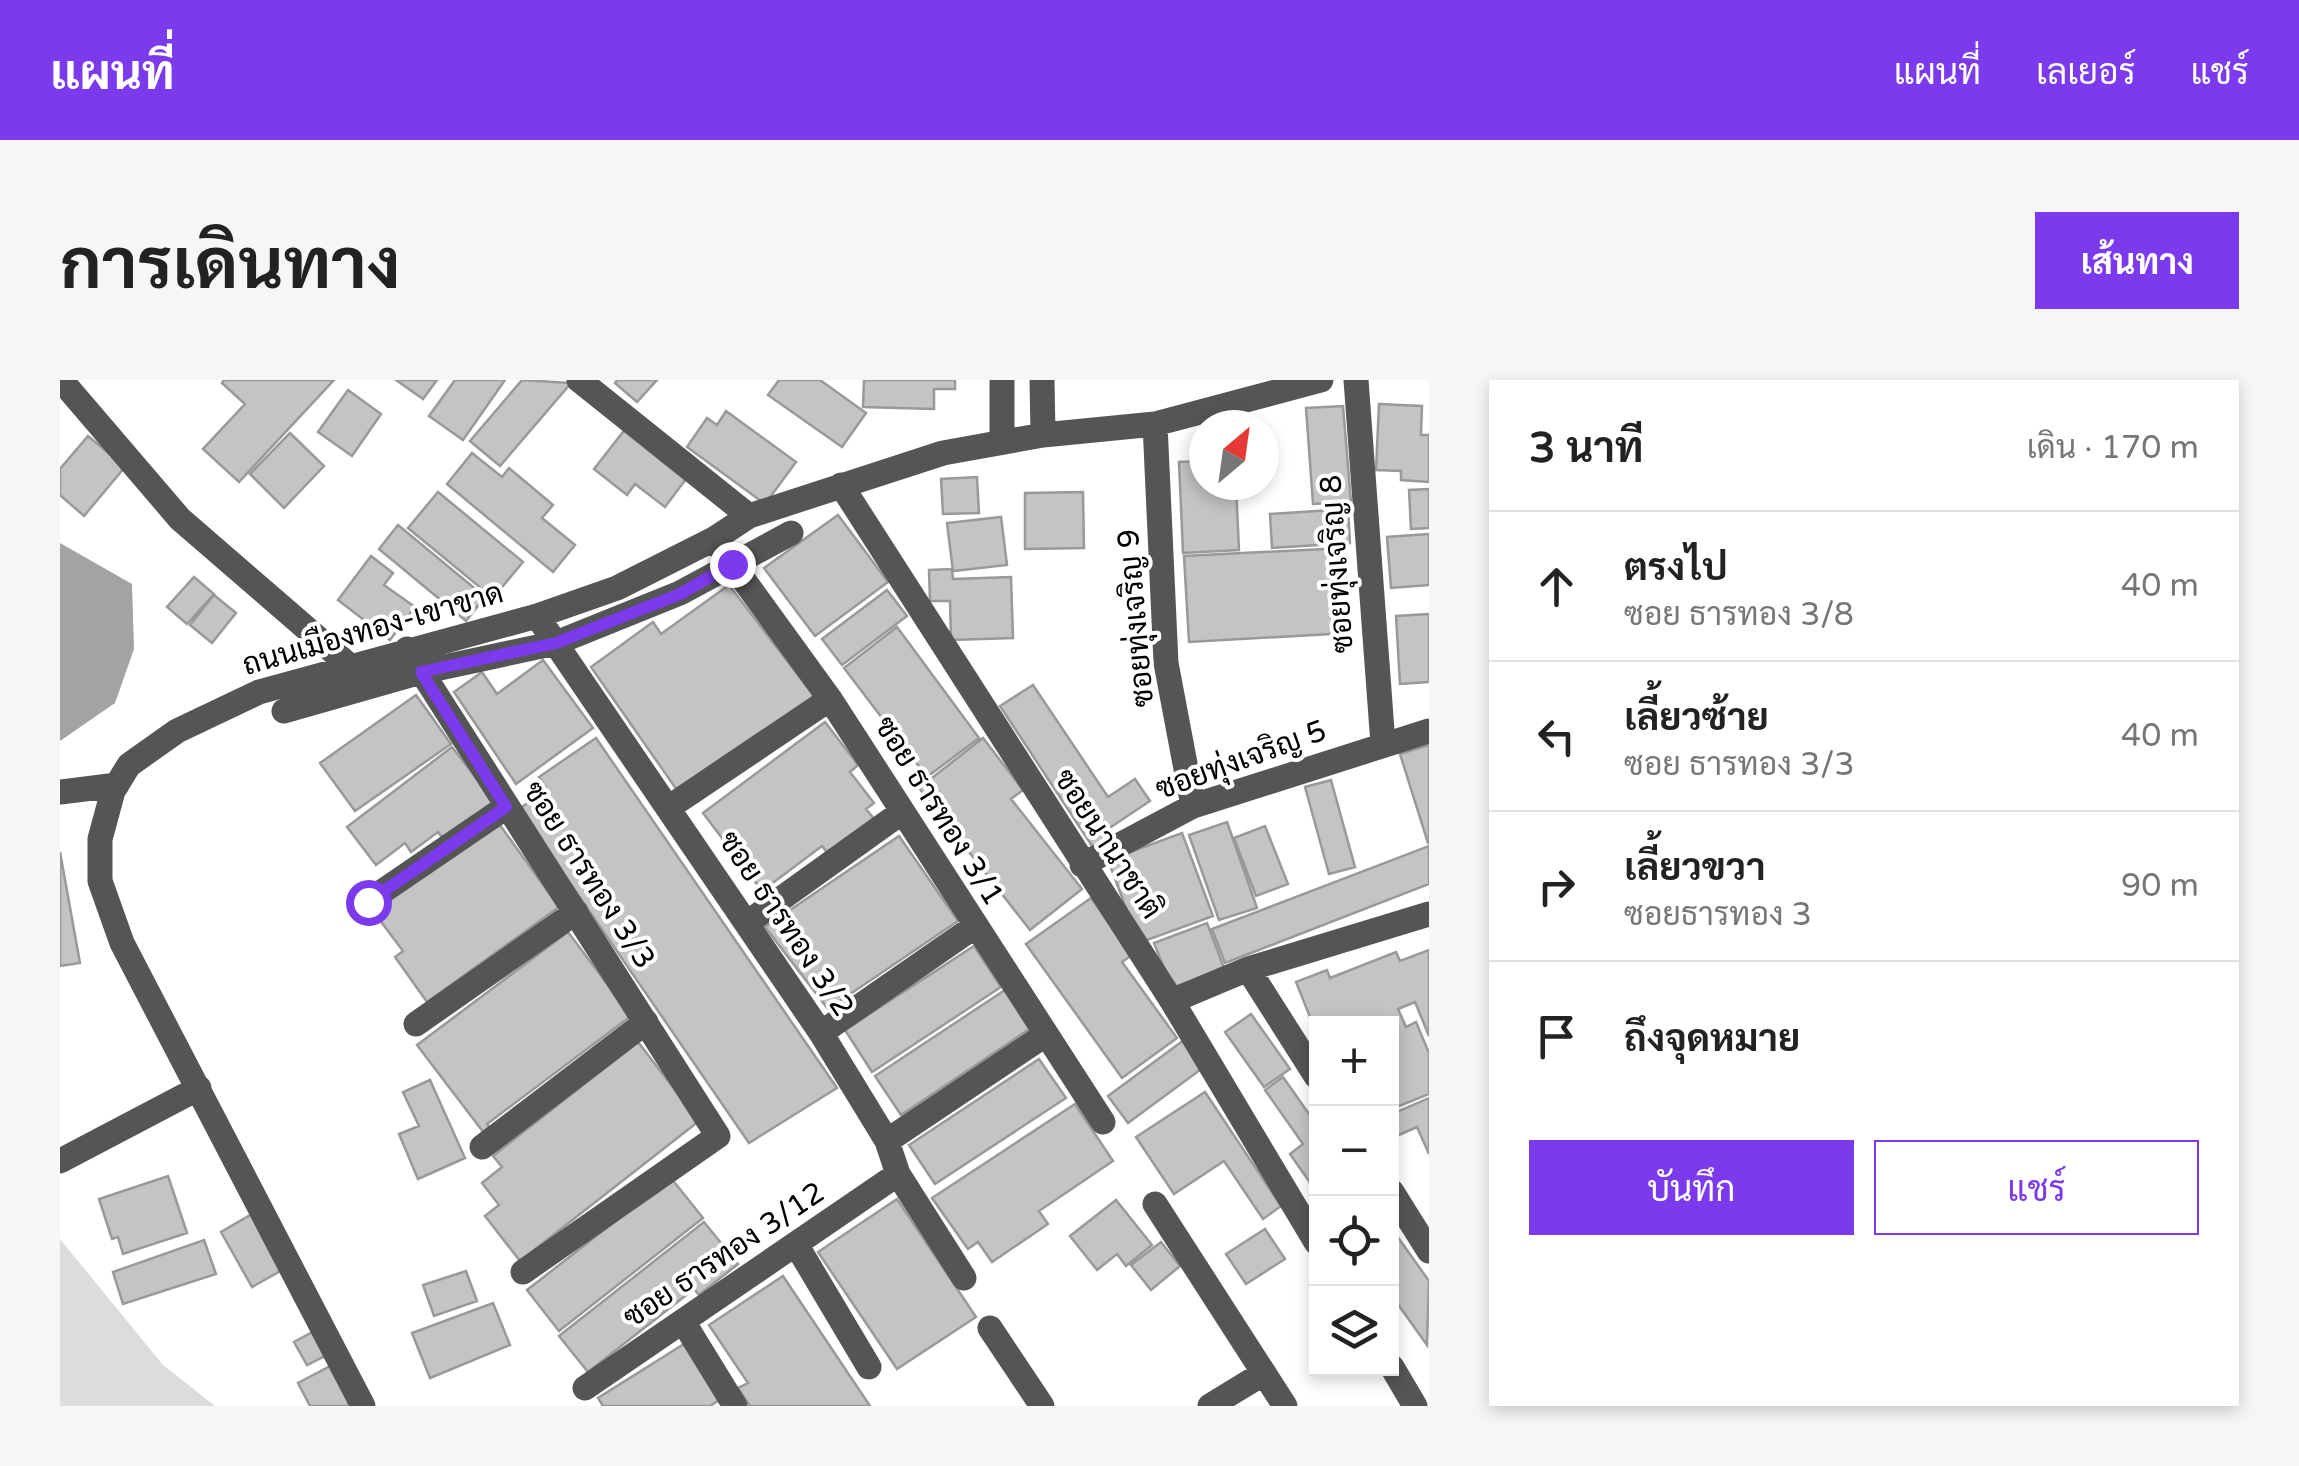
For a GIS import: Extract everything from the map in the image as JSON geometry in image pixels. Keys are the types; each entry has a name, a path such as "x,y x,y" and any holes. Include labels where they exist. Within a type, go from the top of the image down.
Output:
{"street":[{"path":"61,380 180,519 351,667"},
{"path":"580,380 749,516"},
{"path":"1002,380 1002,442"},
{"path":"1042,380 1043,435"},
{"name":"ถนนเมืองทอง-เขาขาด","path":"363,1406 122,943 100,882 100,839 117,785 129,764 177,731 259,692 351,667 414,661 617,588 714,540 749,516 841,484 943,453 1043,435 1155,424 1286,385 1321,380"},
{"name":"ซอยทุ่งเจริญ 8","path":"1356,380 1383,744"},
{"name":"ซอยทุ่งเจริญ 9","path":"1155,424 1166,663 1193,806"},
{"name":"ซอยนานาชาติ","path":"841,484 1082,866 1172,1001 1309,1230"},
{"path":"284,711 414,661 556,643 680,594 790,533"},
{"name":"ซอย ธารทอง 3/1","path":"714,540 830,700 1103,1122"},
{"name":"ซอย ธารทอง 3/2","path":"538,616 821,1033 887,1141 898,1174 964,1278"},
{"name":"ซอย ธารทอง 3/3","path":"414,661 718,1136 524,1272"},
{"path":"668,808 830,700"},
{"name":"ซอยทุ่งเจริญ 5","path":"1082,866 1193,806 1429,731"},
{"path":"60,792 117,785"},
{"path":"368,902 506,807"},
{"path":"747,923 902,812"},
{"path":"416,1024 576,912"},
{"path":"1172,1001 1248,969 1429,914"},
{"path":"821,1033 974,927"},
{"path":"1248,969 1309,1065"},
{"path":"482,1147 646,1022"},
{"path":"887,1141 1045,1034"},
{"path":"60,1161 199,1088"},
{"name":"ซอย ธารทอง 3/12","path":"584,1388 684,1324 898,1174"},
{"path":"1395,1196 1429,1250"},
{"path":"1155,1204 1285,1406"},
{"path":"796,1246 868,1366"},
{"path":"684,1324 735,1406"},
{"path":"990,1328 1042,1406"},
{"path":"1210,1406 1264,1373"},
{"path":"1398,1376 1416,1406 1429,1397"}],"shaded area":[{"path":"60,543 132,584 134,649 115,703 60,741"},
{"path":"60,1239 163,1365 215,1406 60,1406"}],"building":[{"path":"334,380 239,482 203,449 245,404 222,383"},
{"path":"396,380 437,380 423,399"},
{"path":"455,380 505,380 463,440 429,416"},
{"path":"522,380 571,383 500,466 470,441"},
{"path":"657,380 637,402 615,383"},
{"path":"779,380 820,380 866,413 842,447 768,395"},
{"path":"864,380 955,380 955,389 934,389 934,409 863,407"},
{"path":"348,390 381,414 352,456 318,432"},
{"path":"1379,404 1422,406 1421,435 1429,435 1429,482 1401,480 1401,471 1376,470"},
{"path":"1343,406 1351,502 1313,504 1306,408"},
{"path":"726,411 796,462 765,504 687,447 707,418 717,425"},
{"path":"630,423 692,471 665,507 635,484 627,495 594,469"},
{"path":"290,433 324,466 284,508 250,474"},
{"path":"88,436 125,467 84,516 60,495 60,469"},
{"path":"472,453 502,477 509,468 553,505 542,518 575,545 553,572 447,484"},
{"path":"1179,462 1189,462 1189,500 1237,500 1239,550 1183,553"},
{"path":"977,477 979,513 943,514 941,479"},
{"path":"1429,489 1429,528 1411,529 1409,490"},
{"path":"438,492 523,562 493,598 408,528"},
{"path":"1083,492 1084,548 1025,549 1025,493"},
{"path":"1348,509 1350,543 1272,548 1270,514"},
{"path":"838,515 888,582 815,636 764,568"},
{"path":"1001,517 1007,565 953,571 947,523"},
{"path":"398,525 485,597 466,621 379,549"},
{"path":"1429,534 1429,585 1391,588 1387,537"},
{"path":"1344,548 1349,633 1189,642 1184,556"},
{"path":"371,556 393,573 384,585 415,607 390,640 338,600"},
{"path":"952,569 953,579 1011,577 1013,638 951,640 950,601 930,601 929,570"},
{"path":"194,577 214,594 187,624 167,607"},
{"path":"729,585 814,696 679,793 591,667 653,622 661,634"},
{"path":"887,590 907,616 842,665 822,639"},
{"path":"214,595 236,613 212,643 190,625"},
{"path":"1429,614 1429,682 1400,684 1396,616"},
{"path":"897,627 979,738 927,777 844,668"},
{"path":"543,660 593,728 516,784 454,692 482,672 497,694"},
{"path":"1033,685 1108,797 1135,779 1150,801 1105,831 1112,842 1096,852 1000,706"},
{"path":"416,695 451,744 355,811 320,763"},
{"path":"825,722 858,765 850,772 874,803 866,809 875,820 829,855 822,846 762,891 703,813"},
{"path":"596,738 837,1088 749,1143 519,809 547,789 539,777"},
{"path":"983,738 1023,790 1011,799 1082,889 1030,930 919,788"},
{"path":"1429,745 1429,843 1428,843 1400,754"},
{"path":"452,747 498,806 447,844 438,832 411,852 405,843 376,865 347,827"},
{"path":"1331,780 1355,867 1329,874 1305,787"},
{"path":"497,821 559,907 427,1002 395,957 403,951 373,911"},
{"path":"1227,822 1257,908 1219,920 1189,835"},
{"path":"1265,826 1288,884 1256,896 1234,838"},
{"path":"1182,833 1213,916 1139,943 1108,860"},
{"path":"899,836 958,921 828,1009 765,927"},
{"path":"1429,846 1429,884 1225,963 1212,929"},
{"path":"60,852 80,963 60,966"},
{"path":"1091,898 1132,955 1122,962 1177,1038 1122,1078 1026,944"},
{"path":"1207,923 1224,968 1172,988 1154,943"},
{"path":"568,932 631,1016 487,1124 491,1129 484,1133 417,1045"},
{"path":"974,946 1001,987 872,1072 845,1030"},
{"path":"1429,950 1429,1036 1415,1002 1398,1009 1406,1027 1416,1022 1429,1053 1429,1094 1399,1106 1399,1016 1310,1016 1296,982 1327,970 1330,978 1396,952 1400,961"},
{"path":"1005,990 1031,1028 901,1115 875,1076"},
{"path":"1251,1014 1290,1069 1264,1087 1225,1032"},
{"path":"1184,1040 1204,1067 1128,1123 1108,1096"},
{"path":"638,1042 699,1121 520,1261 485,1216 499,1205 482,1183 502,1167 493,1156"},
{"path":"1039,1059 1066,1098 935,1184 909,1145"},
{"path":"1283,1077 1309,1114 1309,1181 1290,1154 1303,1144 1265,1090"},
{"path":"430,1080 465,1158 418,1179 399,1134 419,1126 403,1092"},
{"path":"1205,1092 1281,1206 1263,1219 1224,1161 1174,1194 1136,1137"},
{"path":"1429,1098 1429,1154 1417,1127 1399,1135 1399,1111"},
{"path":"1075,1104 1113,1161 1039,1211 1048,1224 992,1262 978,1242 968,1249 932,1198"},
{"path":"168,1176 187,1233 123,1254 118,1237 112,1239 99,1199"},
{"path":"671,1178 703,1218 559,1331 527,1290"},
{"path":"897,1199 976,1317 897,1369 818,1252"},
{"path":"1116,1200 1152,1245 1126,1266 1117,1254 1097,1270 1070,1236"},
{"path":"252,1214 284,1269 252,1287 221,1232"},
{"path":"704,1222 738,1264 699,1295 694,1289 588,1372 559,1336"},
{"path":"1265,1229 1285,1259 1246,1284 1226,1254"},
{"path":"1399,1239 1429,1281 1427,1345 1399,1306"},
{"path":"204,1240 216,1274 123,1304 113,1272"},
{"path":"1161,1242 1180,1266 1151,1290 1131,1265"},
{"path":"466,1271 477,1301 434,1316 423,1285"},
{"path":"783,1276 870,1406 750,1406 738,1388 748,1383 709,1325"},
{"path":"493,1303 510,1345 430,1378 412,1333"},
{"path":"320,1328 333,1352 307,1365 294,1342"},
{"path":"684,1344 721,1399 710,1406 603,1406 598,1398"},
{"path":"338,1362 359,1400 347,1406 310,1406 298,1383"}],"route":[{"path":"368,902 506,807 421,672 556,643 680,594 732,564"}]}
